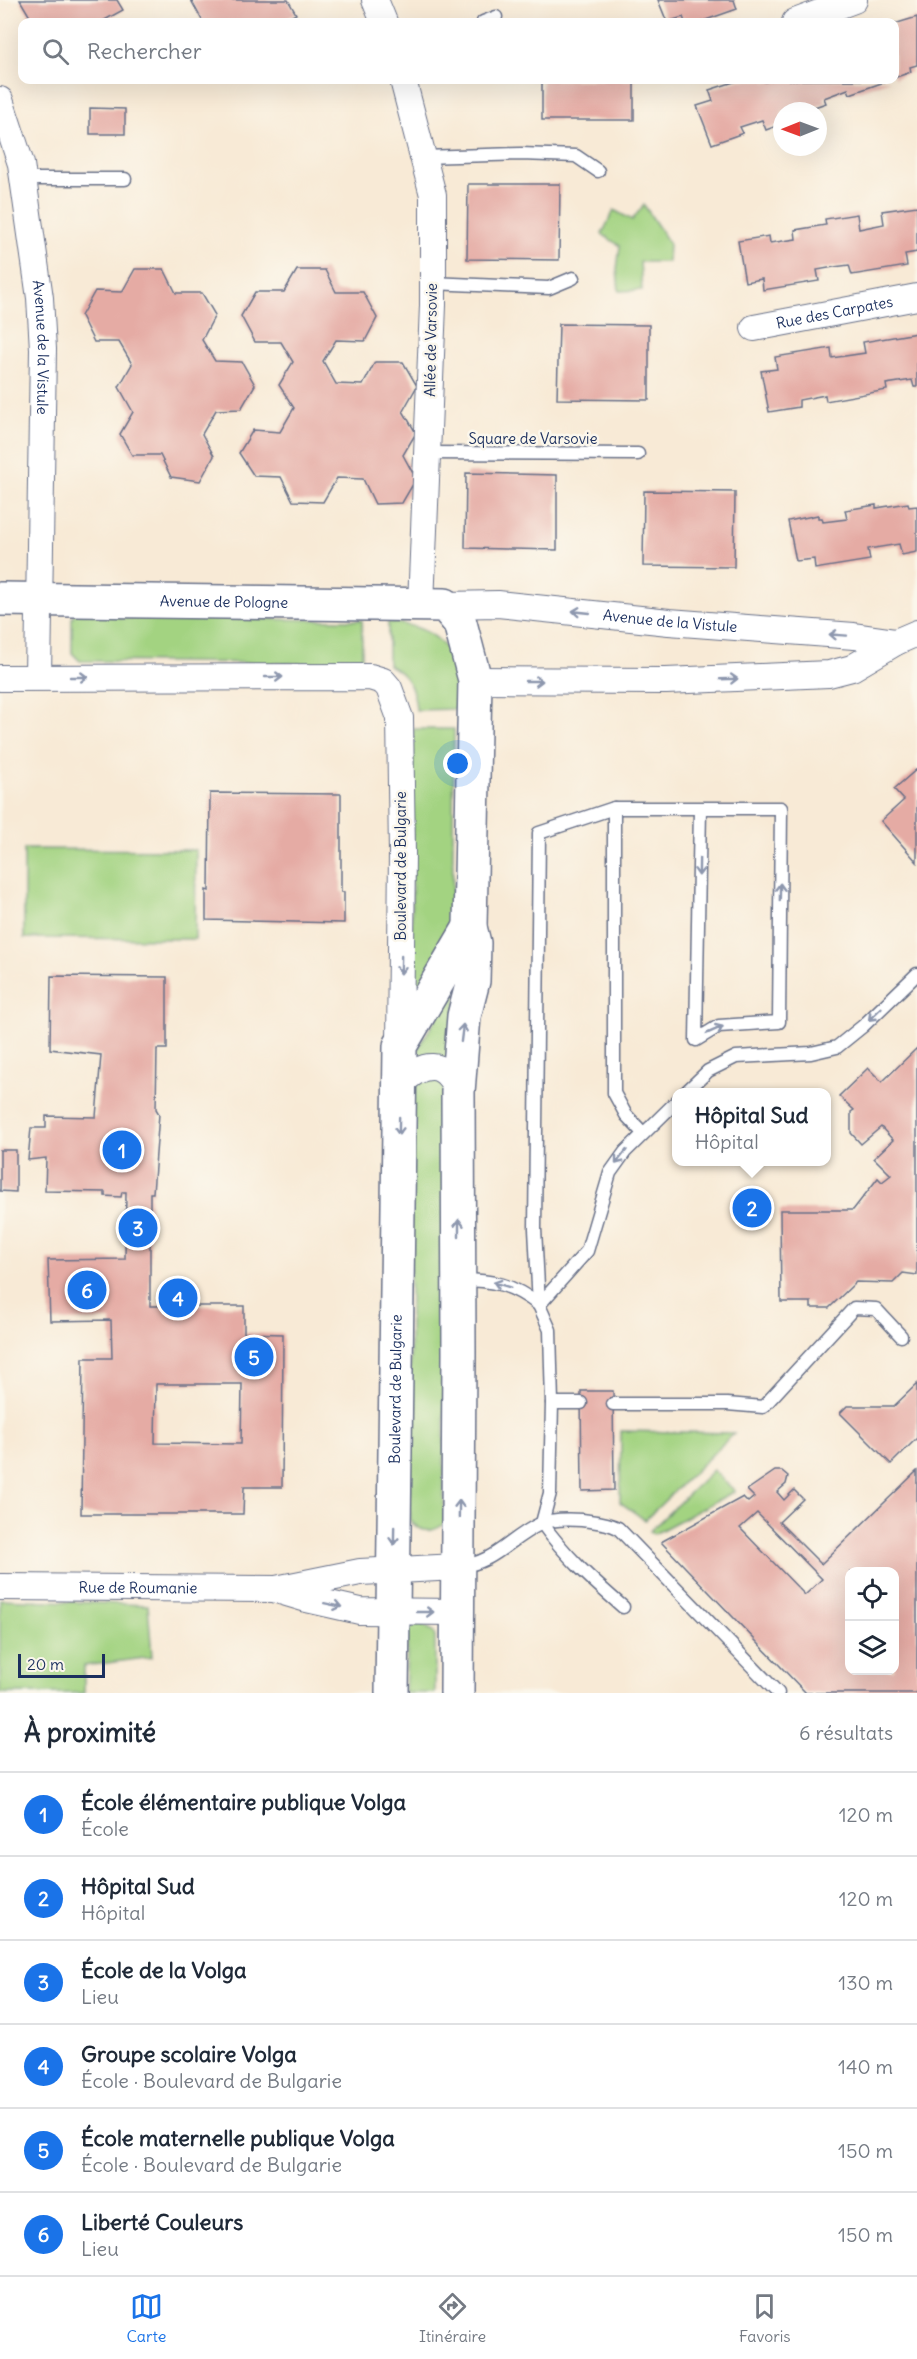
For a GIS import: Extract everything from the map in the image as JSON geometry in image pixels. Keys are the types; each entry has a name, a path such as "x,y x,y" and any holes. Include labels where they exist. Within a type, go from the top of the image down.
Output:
{"street":[{"path":"375,0 382,18"},
{"path":"806,18 854,0"},
{"name":"Allée de Varsovie","path":"404,84 433,195 428,453 434,605"},
{"name":"Avenue de la Vistule","path":"0,100 21,164 40,298 43,349 38,677"},
{"name":"Rue des Carpates","path":"754,327 917,297"},
{"name":"Avenue de Pologne","path":"0,599 434,605"},
{"name":"Avenue de la Vistule","path":"434,605 498,604 669,622 854,636 906,637"},
{"path":"434,605 460,623 475,680 470,927 474,944 473,981 464,1016 458,1092 457,1693"},
{"name":"Avenue de la Vistule","path":"475,680 666,681 800,677 829,674 852,668 906,637"},
{"path":"0,678 38,677"},
{"name":"Boulevard de Bulgarie","path":"38,677 370,677 383,681 389,688 400,718 402,853 392,1693"},
{"path":"400,1046 470,927"},
{"path":"400,1084 420,1068 431,1067 441,1069 452,1077 458,1092"},
{"name":"Rue de Roumanie","path":"0,1587 276,1590 350,1574 393,1569 458,1567"},
{"name":"Rue de Roumanie","path":"276,1590 360,1611 457,1612"}],"lane":[{"path":"423,157 521,154 576,156 598,171"},
{"path":"23,179 125,179"},
{"path":"432,283 549,288 573,278"},
{"name":"Square de Varsovie","path":"428,453 638,454"},
{"path":"542,1523 550,1493 552,1403 550,1330 539,1305 535,1229 539,833 614,808 700,808 781,808 779,1022 719,1026 696,1040 700,808"},
{"path":"614,808 614,1094 626,1115 643,1133"},
{"path":"690,1088 708,1071 736,1057 811,1053 837,1047 863,1026 917,974"},
{"path":"539,1305 587,1251 610,1173 643,1133 672,1106"},
{"path":"459,1280 492,1281 521,1291 539,1305"},
{"path":"613,1404 727,1404 763,1407 854,1308 876,1309 901,1336"},
{"path":"552,1403 581,1403"},
{"path":"458,1567 476,1565 542,1523 572,1520 606,1522 618,1528 778,1693"},
{"path":"542,1523 566,1554 623,1607"}],"green space":[{"path":"644,205 669,243 668,262 640,262 642,290 619,291 617,269 620,246 602,234 614,210 632,220"},
{"path":"113,611 120,618 362,620 362,664 80,661 72,653 72,618 75,613"},
{"path":"388,622 424,630 445,648 455,674 458,709 416,710 409,683 395,668 388,665"},
{"path":"413,729 454,729 452,947 411,1002"},
{"path":"24,849 196,850 195,939 24,938"},
{"path":"458,983 450,1064 410,1061"},
{"path":"427,1077 445,1083 444,1524 430,1530 417,1527 410,1520 410,1091"},
{"path":"621,1431 734,1433 645,1520 620,1502"},
{"path":"713,1470 735,1491 654,1534 650,1531"},
{"path":"0,1599 148,1605 152,1657 84,1666 84,1693 0,1693"},
{"path":"421,1624 433,1631 435,1637 435,1693 405,1693 408,1631 413,1626"}],"building":[{"path":"20,0 117,0 123,10 108,18 31,18"},
{"path":"191,0 288,0 296,14 288,18 201,18"},
{"path":"658,0 734,0 737,9 711,18 665,18"},
{"path":"917,17 917,65 910,67 911,72 899,76 899,22"},
{"path":"542,84 634,84 634,120 542,120"},
{"path":"728,84 879,84 850,94 848,89 824,98 826,102 773,102 773,127 766,130 762,120 740,127 743,133 712,144 697,106 713,101 709,90"},
{"path":"90,108 125,109 125,134 90,134"},
{"path":"468,184 560,184 559,260 467,259"},
{"path":"917,206 917,252 905,254 907,266 852,275 849,265 834,267 817,270 819,281 763,290 762,279 745,282 738,241 769,236 770,243 796,239 795,230 826,225 825,219 857,214 859,229 884,224 882,211"},
{"path":"135,269 164,269 176,293 202,293 215,315 202,340 215,361 242,362 255,385 241,409 216,410 202,434 214,456 200,481 171,477 160,455 132,455 120,434 133,412 119,387 132,364 119,342 94,342 81,316 95,291 122,292"},
{"path":"297,270 325,270 336,292 363,292 377,318 365,341 336,340 323,361 336,384 363,385 375,362 403,362 417,386 403,411 416,433 403,455 416,479 402,503 375,504 363,479 337,478 323,502 293,501 281,477 254,476 239,453 253,430 280,432 294,408 279,385 293,362 281,342 255,342 241,316 255,292 284,292"},
{"path":"559,324 649,325 649,400 557,399"},
{"path":"917,333 917,387 914,387 912,380 886,384 887,390 826,401 825,395 799,400 799,407 769,412 761,371 777,369 775,357 831,348 832,358 865,353 863,342"},
{"path":"466,473 557,475 557,550 465,548"},
{"path":"644,491 735,492 734,567 643,566"},
{"path":"908,503 909,507 917,506 917,552 902,555 899,544 868,549 870,560 815,569 814,559 796,561 788,521 818,515 823,522 847,519 845,510"},
{"path":"917,769 917,862 881,821 904,800 894,789"},
{"path":"210,793 341,794 341,892 344,892 344,923 206,920 206,890 209,891"},
{"path":"51,976 167,977 167,1049 157,1049 156,1109 159,1114 153,1193 150,1193 150,1306 244,1306 244,1333 283,1334 282,1487 244,1487 243,1514 81,1514 83,1358 112,1358 111,1320 50,1321 48,1260 125,1259 126,1192 122,1192 121,1197 105,1196 105,1192 45,1191 46,1158 28,1160 31,1128 46,1128 46,1116 96,1117 101,1055 50,1049","holes":["156,1384 242,1384 241,1444 155,1443"]},
{"path":"917,1048 917,1275 903,1273 893,1283 856,1282 829,1308 811,1308 811,1302 781,1302 780,1210 853,1210 878,1178 882,1182 891,1175 874,1158 893,1140 881,1127 861,1144 851,1133 851,1112 854,1110 839,1096 868,1068 882,1082"},
{"path":"0,1150 16,1150 16,1192 0,1191"},
{"path":"917,1384 917,1438 891,1464 840,1413 847,1406 894,1406"},
{"path":"581,1391 613,1391 614,1490 582,1491"},
{"path":"775,1471 782,1471 788,1476 786,1484 777,1492 784,1500 794,1490 803,1499 779,1522 821,1564 917,1471 917,1693 806,1693 661,1542 743,1497 748,1502 754,1497 747,1490","holes":["757,1513 822,1579 805,1595 740,1528"]}],"place":[{"name":"École élémentaire publique Volga","path":"122,1150"},
{"name":"Hôpital Sud","path":"752,1208"},
{"name":"École de la Volga","path":"138,1228"},
{"name":"Liberté Couleurs","path":"87,1290"},
{"name":"Groupe scolaire Volga","path":"178,1298"},
{"name":"École maternelle publique Volga","path":"254,1357"}]}
